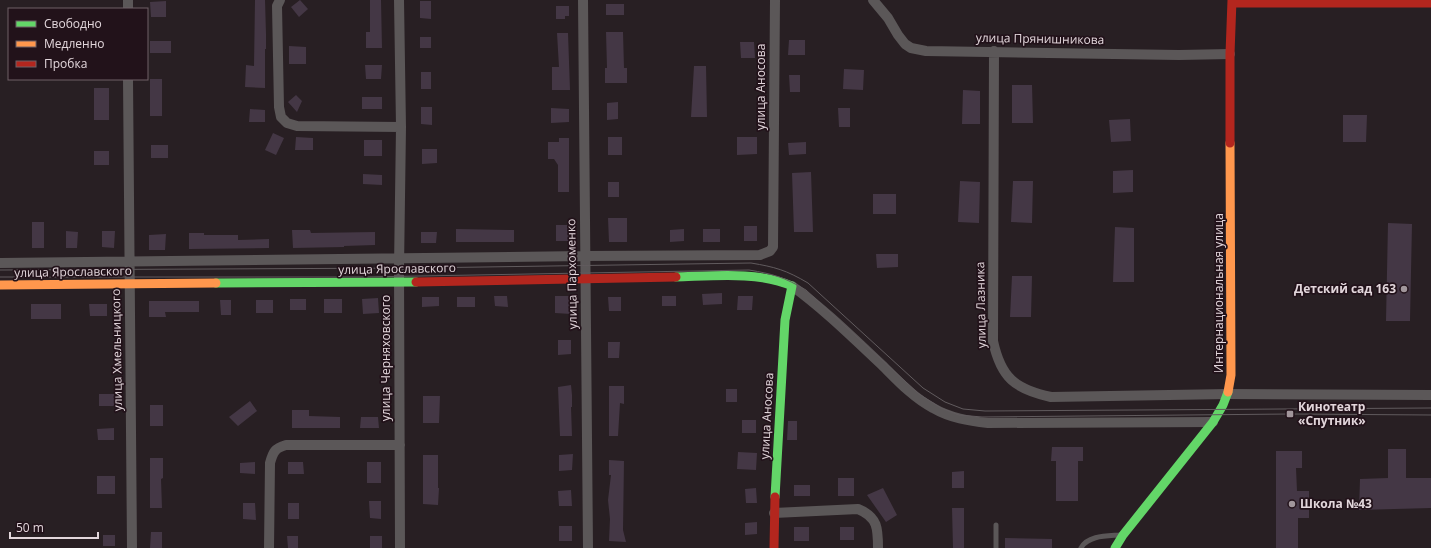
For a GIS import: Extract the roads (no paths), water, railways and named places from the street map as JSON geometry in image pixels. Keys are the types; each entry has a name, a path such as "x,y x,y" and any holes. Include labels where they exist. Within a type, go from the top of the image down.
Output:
{"street":[{"path":"280,0 277,6 280,117 287,123 297,126 401,127"},
{"name":"улица Черняховского","path":"400,0 400,548"},
{"name":"улица Пархоменко","path":"584,0 588,548"},
{"name":"улица Аносова","path":"585,256 760,255 770,252 773,247 775,0"},
{"name":"улица Прянишникова","path":"873,0 888,18 905,44 911,48 926,51 1179,55 1230,54"},
{"path":"1232,1 1431,3"},
{"name":"Интернациональная улица","path":"1115,548 1123,535 1213,422 1223,406 1228,394 1231,375 1230,54 1232,1"},
{"name":"улица Лазника","path":"994,51 993,341 996,358 1002,370 1010,379 1022,388 1051,397 1228,394 1431,394"},
{"name":"улица Хмельницкого","path":"128,80 132,548"},
{"path":"0,264 585,256"},
{"name":"улица Ярославского","path":"0,285 399,282 749,276 775,280 792,286"},
{"path":"792,286 855,340 915,396 933,408 949,416 969,421 988,423 1213,422"},
{"name":"улица Аносова","path":"774,548 774,513 786,320 792,286"},
{"path":"269,548 270,463 272,453 277,448 286,445 400,445"},
{"path":"774,513 858,509 867,512 873,518 877,526 878,548"}],"lane":[{"path":"996,526 996,548"},
{"path":"1081,548 1083,544 1098,537 1123,535"}],"tram line":[{"path":"0,270 417,268 751,263 780,270 808,283 923,388 945,402 963,409 985,411 1431,408"},
{"path":"0,277 365,277 749,270 778,277 806,290 919,394 941,408 959,415 982,417 1290,414 1431,415"}],"place":[{"name":"Детский сад 163","path":"1404,289"},
{"name":"Кинотеатр «Спутник»","path":"1290,414"},
{"name":"Школа №43","path":"1292,504"}]}
